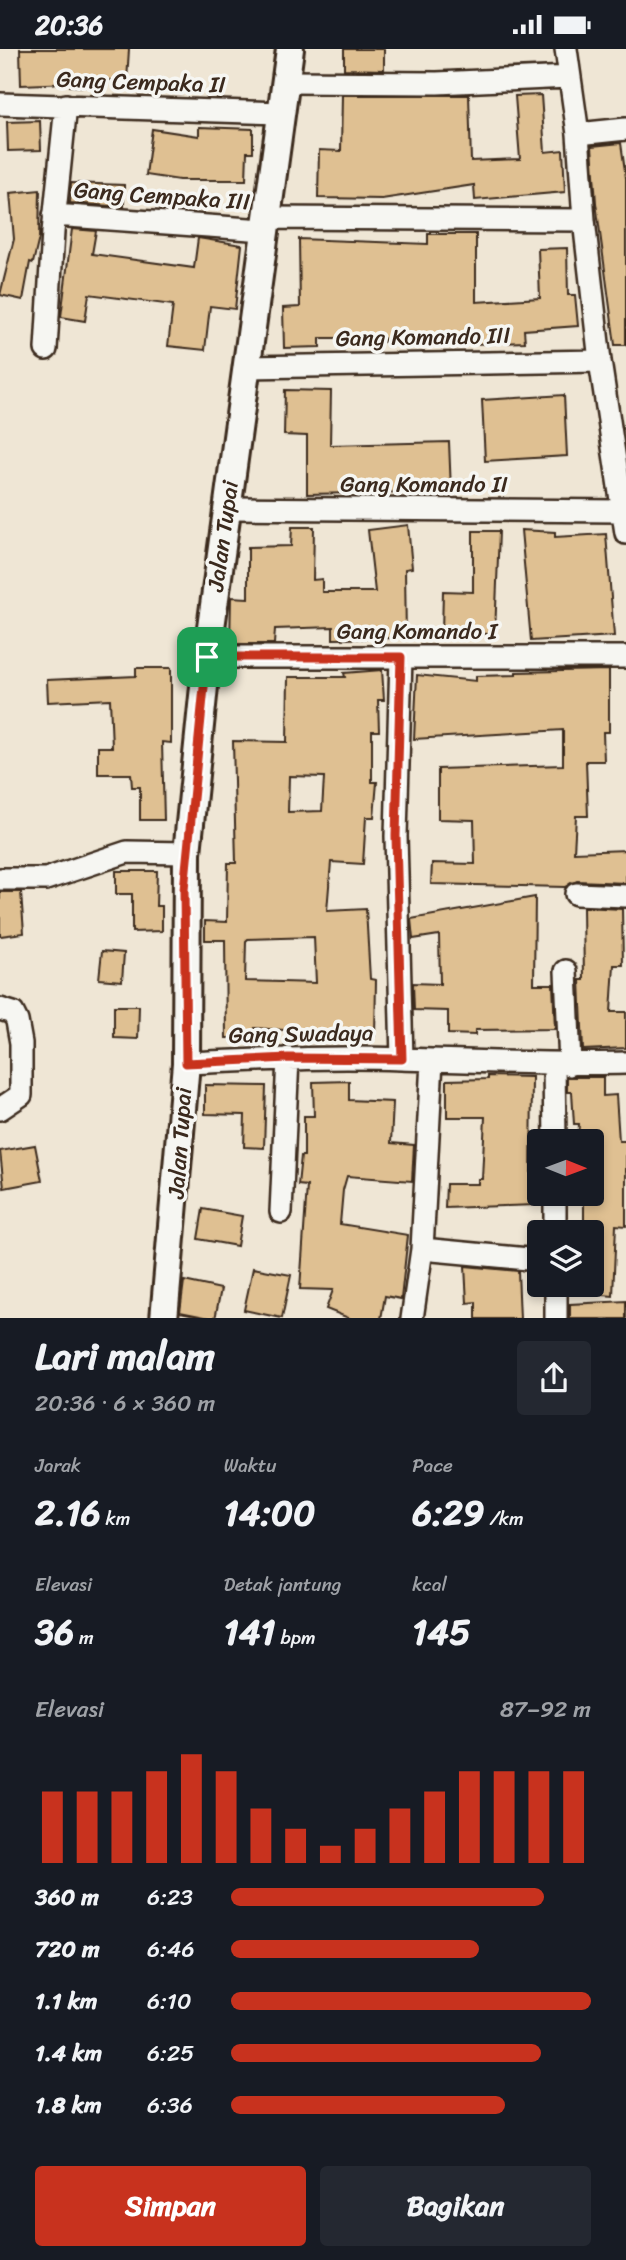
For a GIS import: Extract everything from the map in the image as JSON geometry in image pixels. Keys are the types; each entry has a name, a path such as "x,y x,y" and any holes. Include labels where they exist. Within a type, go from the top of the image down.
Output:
{"street":[{"name":"Jalan Tupai","path":"164,1318 186,1063 187,853 207,657 290,49"},
{"path":"566,49 578,134 584,220 600,361 620,511 626,533"},
{"path":"285,82 438,83 569,77"},
{"name":"Gang Cempaka II","path":"0,104 281,113"},
{"path":"46,349 54,215 66,105"},
{"path":"578,134 626,129"},
{"name":"Gang Cempaka III","path":"54,215 266,224 584,220"},
{"name":"Gang Komando III","path":"246,367 600,361"},
{"name":"Gang Komando II","path":"227,509 620,511"},
{"name":"Gang Komando I","path":"207,657 626,657"},
{"path":"401,657 396,836 402,1059"},
{"path":"0,879 46,879 127,852 187,853"},
{"path":"576,894 626,896"},
{"path":"556,1129 562,1065 565,971"},
{"path":"0,1009 13,1013 17,1021 22,1073 21,1095 0,1109"},
{"path":"281,1212 288,1058"},
{"name":"Gang Swadaya","path":"186,1063 288,1058 562,1065 626,1063"},
{"path":"412,1318 422,1249 432,1061"},
{"path":"422,1249 527,1259"},
{"path":"556,1297 556,1318"}],"building":[{"path":"20,49 129,49 127,81 92,79 92,87 70,86 70,83 21,85"},
{"path":"344,49 384,49 384,70 344,69"},
{"path":"342,95 469,95 471,161 520,159 515,96 541,95 545,152 563,150 565,192 475,200 474,185 382,199 318,198 319,150 341,151"},
{"path":"40,121 41,150 8,151 7,122"},
{"path":"199,127 253,129 253,152 247,152 246,180 179,180 146,175 152,129 199,136"},
{"path":"621,143 626,178 626,345 615,345 596,203 592,146"},
{"path":"71,183 124,185 124,207 70,203"},
{"path":"40,190 39,238 33,263 30,262 23,300 0,295 14,239 10,193"},
{"path":"72,229 96,231 92,254 194,268 198,238 242,245 235,309 210,306 205,350 168,346 173,305 89,294 85,321 61,317"},
{"path":"428,234 476,234 476,302 540,298 538,249 567,248 568,295 575,295 578,326 524,330 525,342 472,344 472,339 384,342 384,338 320,338 320,347 284,348 283,308 300,307 299,239 428,244"},
{"path":"285,390 331,391 330,445 449,442 451,491 307,494 307,436 284,435"},
{"path":"564,395 567,456 485,461 482,400"},
{"path":"408,525 412,568 405,569 406,638 333,639 333,627 275,629 274,644 230,644 231,597 248,598 248,547 291,546 292,527 314,527 313,580 322,579 322,592 375,592 368,530"},
{"path":"521,530 555,532 555,537 606,534 614,636 531,641"},
{"path":"473,531 499,531 495,634 442,633 443,591 473,592"},
{"path":"136,668 171,668 171,743 162,742 164,820 140,820 140,787 132,787 131,774 98,774 98,747 112,747 110,699 48,702 47,680 136,676"},
{"path":"382,670 384,700 378,700 379,731 372,731 372,782 377,782 374,817 366,817 363,864 331,862 327,911 366,909 370,979 376,980 375,1036 255,1028 256,1038 226,1038 225,940 205,940 205,921 227,922 228,863 236,863 233,741 287,742 288,677 345,677 344,673","holes":["289,776 324,777 322,811 288,812","314,937 316,983 245,981 248,939"]},
{"path":"609,670 609,732 603,732 604,761 586,761 588,816 576,816 574,852 626,850 626,883 577,881 565,887 431,884 432,863 475,864 474,820 438,819 438,769 563,765 563,730 414,739 417,675 476,681 476,676 516,675 516,672"},
{"path":"116,871 157,871 156,906 162,906 162,931 132,932 132,894 116,894"},
{"path":"0,892 21,892 24,933 0,936"},
{"path":"535,897 534,984 553,984 555,1029 475,1030 475,1035 448,1034 448,1011 414,1010 413,983 440,984 439,935 413,939 411,919"},
{"path":"583,907 622,909 623,965 614,965 611,1012 626,1012 626,1048 583,1050 580,980 584,980"},
{"path":"102,951 124,953 122,981 99,979"},
{"path":"114,1006 139,1006 138,1039 114,1038"},
{"path":"488,1076 532,1077 531,1129 527,1129 527,1205 445,1208 446,1184 478,1184 478,1179 482,1179 485,1117 447,1117 447,1080 488,1079"},
{"path":"567,1077 603,1077 603,1096 616,1095 619,1141 626,1141 626,1226 616,1225 613,1296 604,1295 604,1220 584,1220 584,1206 604,1206 604,1129 579,1129 579,1124 574,1124 572,1092 567,1092"},
{"path":"349,1081 349,1100 393,1102 391,1143 414,1145 412,1181 347,1176 343,1190 340,1224 408,1235 401,1299 385,1296 381,1318 348,1318 326,1309 333,1290 300,1289 307,1186 298,1185 301,1156 304,1156 304,1116 314,1116 313,1082"},
{"path":"205,1085 266,1086 264,1148 244,1147 245,1115 205,1114"},
{"path":"35,1145 42,1181 4,1188 0,1151"},
{"path":"203,1209 242,1216 237,1246 198,1239"},
{"path":"465,1266 518,1271 520,1318 476,1318 476,1302 467,1303"},
{"path":"253,1268 291,1275 282,1318 244,1310"},
{"path":"184,1281 221,1289 215,1318 180,1312"},
{"path":"626,1301 626,1318 570,1318 570,1304"}],"route":[{"path":"207,657 401,657 396,836 402,1059 288,1058 186,1063 184,890 207,657"}]}
